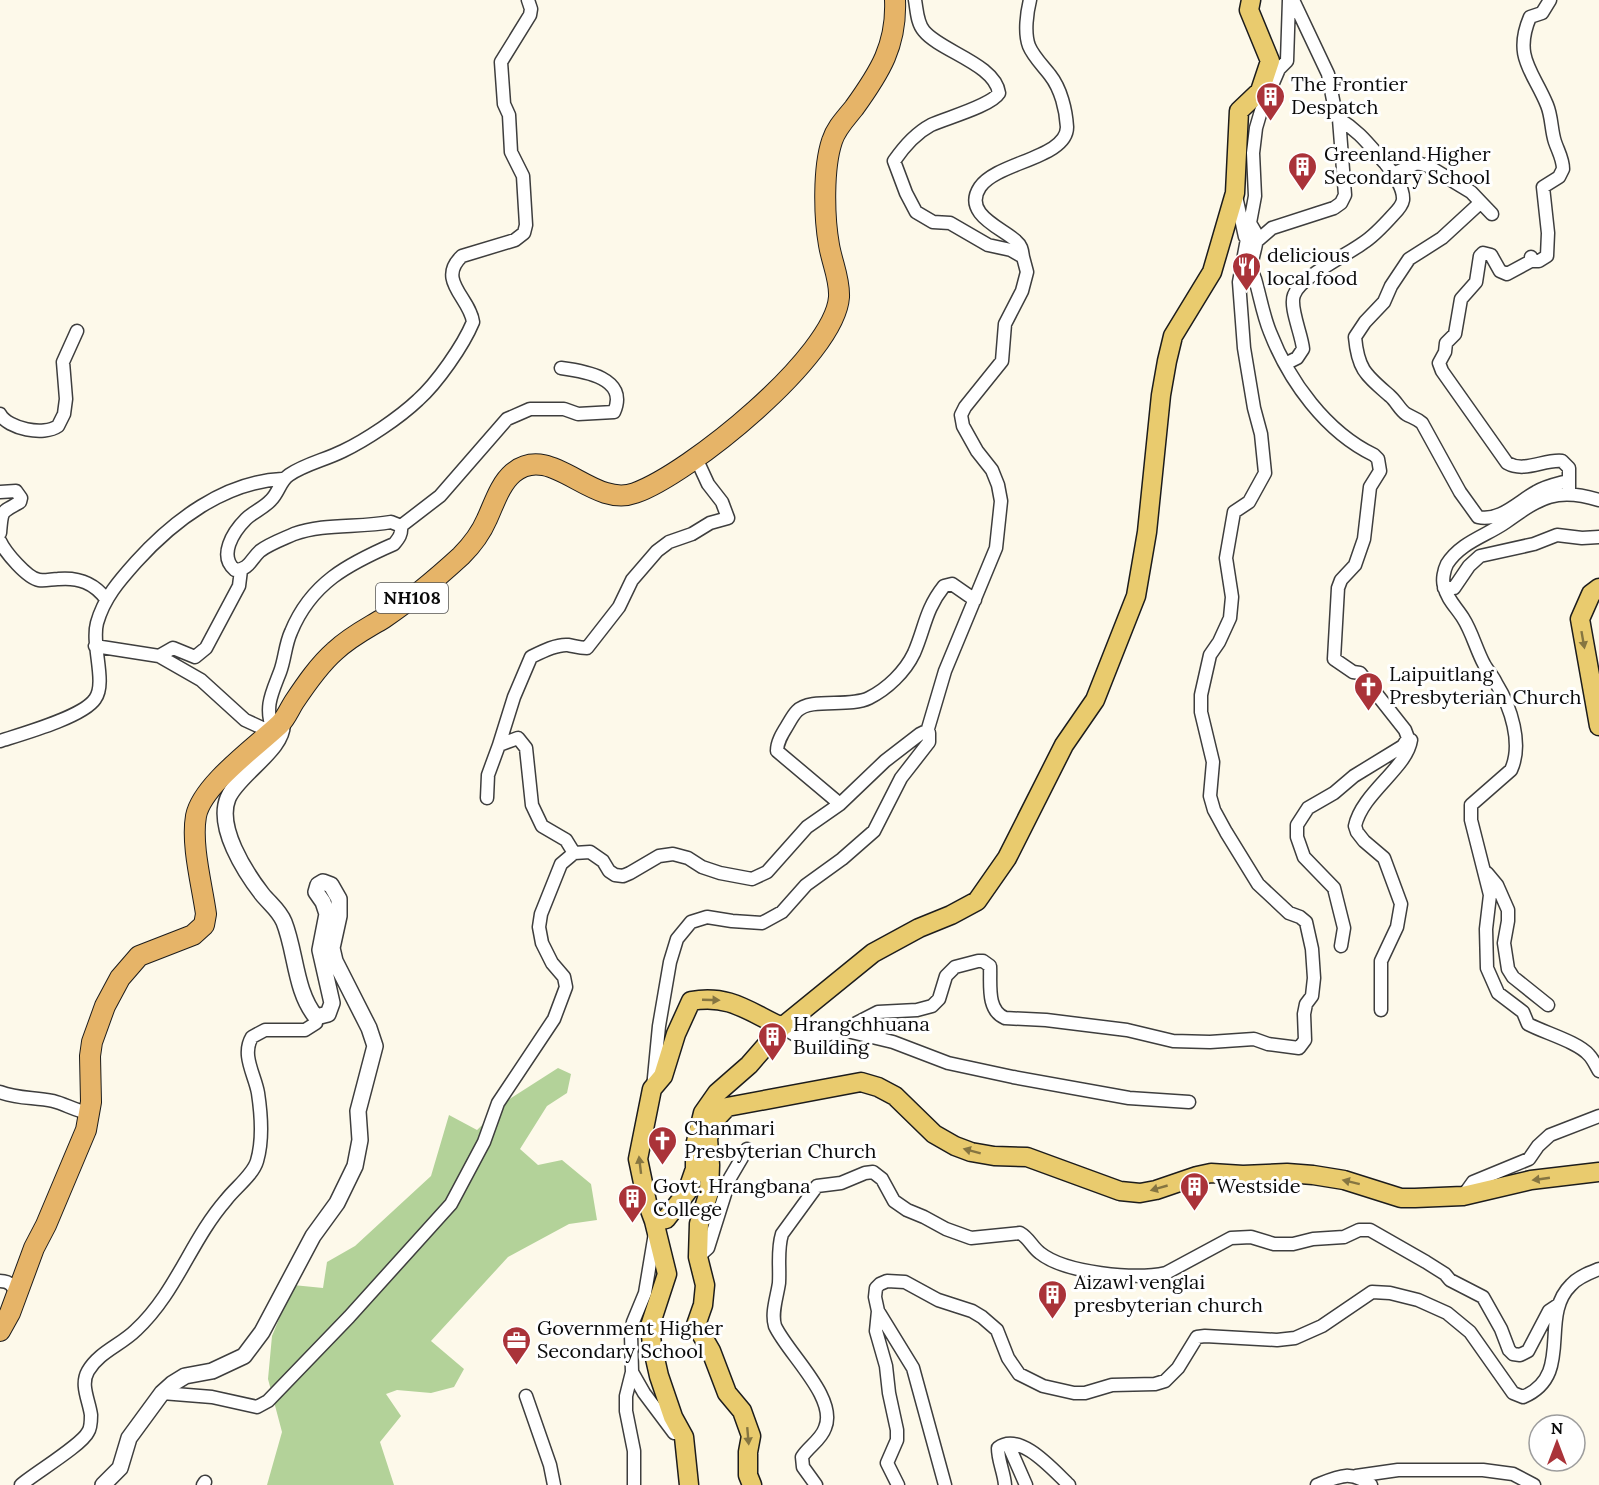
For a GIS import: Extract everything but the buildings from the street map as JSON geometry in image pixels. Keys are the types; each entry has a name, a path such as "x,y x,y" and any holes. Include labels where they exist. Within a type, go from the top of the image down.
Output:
{"highway":[{"name":"NH108","path":"0,1331 81,1143 91,1102 92,1041 105,1006 120,978 139,956 193,935 204,925 206,914 196,831 199,808 206,795 219,780 276,728 319,666 332,653 354,634 414,597 474,542 504,484 513,473 528,464 542,465 560,470 596,490 621,496 634,494 696,458 788,379 811,352 833,318 839,301 839,285 826,224 829,153 837,130 873,82 886,57 896,23 895,0"}],"main road":[{"path":"655,1225 666,1218 687,1192 695,1169 695,1146 703,1113 717,1093 749,1065 782,1027 873,953 976,901 1007,858 1064,745 1095,700 1136,596 1148,532 1161,395 1173,336 1212,272 1235,193 1239,111 1260,91 1270,61 1249,10 1251,0"},
{"path":"1599,588 1591,594 1580,619 1599,726"},
{"path":"689,1485 684,1437 669,1407 652,1345 650,1326 667,1274 638,1159 652,1089 663,1076 676,1034 692,1001 707,998 730,1002 782,1027"},
{"path":"752,1485 748,1475 751,1436 742,1411 727,1393 711,1351 696,1325 703,1305 705,1285 698,1257 699,1224 709,1192 708,1139 712,1123 727,1107 861,1082 878,1087 895,1096 934,1134 955,1146 971,1152 994,1156 1027,1157 1120,1191 1140,1193 1211,1173 1243,1175 1287,1173 1312,1174 1344,1180 1401,1198 1463,1196 1531,1180 1590,1171 1599,1172"}],"street":[{"path":"0,741 36,730 83,710 93,702 98,692 99,677 95,646 97,623 106,599 116,584 155,540 179,519 239,488 263,481 282,480 300,468 342,452 363,441 418,400 448,364 473,322 468,306 454,284 452,273 456,261 462,256 515,240 524,233 527,214 523,176 511,152 509,115 504,104 501,62 530,15 528,0"},
{"path":"915,0 919,23 929,37 978,67 996,83 999,93 991,101 929,126 904,146 894,161 906,193 916,212 933,222 950,224 988,245 1011,250 1023,257"},
{"path":"652,1089 666,983 677,939 692,922 706,916 762,923 782,912 806,885 842,859 874,831 901,778 929,742 930,735 927,732 945,671 996,548 1001,501 992,470 976,451 963,426 961,415 1002,361 1005,324 1022,291 1027,272 1022,248 1016,240 981,215 978,206 978,190 988,178 997,172 1049,151 1061,143 1067,131 1066,116 1058,88 1029,47 1027,29 1030,0"},
{"path":"1252,241 1272,228 1334,208 1341,203 1345,188 1341,166 1342,147 1339,119 1328,74 1291,0"},
{"path":"1291,0 1287,61 1279,69 1261,111 1255,135 1253,153 1255,196 1250,223 1251,272 1269,331 1300,389 1322,414 1357,447 1378,459 1380,471 1370,487 1364,539 1355,565 1341,580 1338,588 1334,659 1353,672 1360,673 1405,730 1411,742 1407,753 1368,800 1355,826 1364,841 1384,858 1401,904 1397,927 1381,961 1381,1010"},
{"path":"1550,0 1542,13 1530,17 1526,28 1524,58 1552,118 1554,137 1563,169 1559,177 1544,187 1548,233 1547,256 1539,261 1531,259 1507,274 1500,271 1491,255 1483,253 1480,256 1476,282 1461,299 1455,334 1446,343 1445,352 1439,363 1442,371 1507,463 1514,466 1538,466 1548,461 1562,461 1569,468 1569,487"},
{"path":"1285,364 1301,355 1304,349 1293,304 1293,296 1297,288 1318,271 1364,243 1399,208 1403,200 1393,174 1357,130 1339,119"},
{"path":"1393,174 1410,165 1423,164 1466,188 1492,214"},
{"path":"782,1027 805,1041 843,1030 878,1012 917,1010 932,1006 939,999 946,976 955,967 983,961 990,966 993,1006 1000,1016 1005,1018 1046,1020 1127,1030 1173,1041 1254,1039 1268,1044 1299,1048 1305,1040 1304,1014 1306,1004 1312,996 1314,978 1312,949 1306,922 1289,913 1258,884 1242,861 1214,810 1210,796 1212,753 1200,705 1210,655 1230,618 1232,597 1226,558 1234,512 1249,502 1265,473 1261,434 1254,408 1239,305 1239,282 1252,241 1235,193"},
{"path":"1480,203 1442,238 1405,263 1384,302 1354,338 1359,364 1406,414 1422,423 1460,492 1478,517 1505,511 1536,491 1549,486 1569,487 1599,500"},
{"path":"0,414 10,425 23,428 46,430 58,426 64,414 66,399 63,362 77,331"},
{"path":"401,526 440,496 507,419 530,409 564,409 578,414 614,412 618,404 616,392 606,381 588,372 561,368"},
{"path":"487,798 488,775 514,697 531,657 559,646 587,648 619,607 632,580 657,551 669,542 692,534 710,523 728,518 722,502 708,484 696,458"},
{"path":"282,480 277,494 268,504 246,519 233,536 227,551 230,566 235,570 247,567 260,551 296,533 319,528 391,522 401,526"},
{"path":"1569,487 1526,507 1500,527 1467,544 1446,566 1443,576 1444,588 1463,618 1510,712 1517,748 1511,770 1471,805 1471,820 1490,895 1486,929 1487,968 1498,993 1523,1012 1528,1024 1544,1033 1580,1046 1599,1071"},
{"path":"0,492 16,491 21,498 20,502 5,510 0,533"},
{"path":"276,728 270,721 268,702 280,671 290,633 304,607 311,596 334,575 394,544 402,532 401,526"},
{"path":"1444,588 1454,588 1469,566 1480,556 1534,544 1557,535 1582,538 1599,537"},
{"path":"0,541 9,555 38,580 75,579 97,586 106,599"},
{"path":"159,656 173,648 195,657 206,648 239,586 241,570"},
{"path":"840,804 777,751 781,736 798,710 806,705 854,703 868,699 895,680 914,654 929,607 944,586 952,584 975,600"},
{"path":"21,1485 81,1442 89,1431 91,1416 84,1389 87,1373 95,1360 136,1330 167,1293 187,1262 210,1218 256,1163 260,1127 258,1092 247,1048 252,1037 265,1030 305,1030 316,1023 316,1017 311,1011 302,986 284,922 246,871 232,843 226,819 225,807 228,797 277,741 283,728 245,720 201,680 159,656 95,646"},
{"path":"162,1393 212,1397 257,1407 268,1401 349,1317 451,1204 484,1142 498,1102 554,1019 566,987 564,976 552,963 542,943 539,927 551,883 561,864 574,853 590,852 603,861 609,871 623,876 659,856 673,854 688,858 702,867 720,873 752,879 767,872 807,827 840,804 885,761 920,734 927,732"},
{"path":"499,745 513,738 523,741 526,748 532,806 542,826 566,840 574,853"},
{"path":"1341,946 1344,928 1334,888 1304,857 1298,837 1298,825 1308,808 1403,746 1408,738"},
{"path":"1484,871 1497,885 1508,910 1504,943 1508,969 1513,977 1548,1005"},
{"path":"103,1485 120,1468 129,1437 162,1393 185,1377 212,1371 244,1356 262,1332 313,1236 337,1203 355,1166 360,1140 358,1111 375,1046 369,1028 333,955 339,899 332,885 327,882 318,885 316,892 327,914 320,950 332,1003 328,1014 316,1017"},
{"path":"843,1030 893,1042 948,1062 1013,1077 1129,1098 1189,1102"},
{"path":"0,1092 13,1096 49,1100 77,1111 89,1113"},
{"path":"1463,1196 1473,1182 1529,1159 1550,1134 1599,1116"},
{"path":"698,1257 708,1248 730,1178 747,1149"},
{"path":"816,1485 803,1467 802,1457 825,1428 828,1415 826,1406 822,1393 774,1326 773,1320 779,1284 779,1243 782,1234 817,1186 841,1183 873,1172 882,1179 894,1202 946,1229 971,1238 1020,1233 1039,1252 1063,1266 1125,1275 1166,1274 1232,1238 1251,1237 1274,1244 1293,1244 1313,1239 1344,1237 1359,1230 1370,1230 1426,1262 1450,1280 1483,1297 1501,1329 1509,1350 1520,1355 1528,1351 1549,1311 1558,1305 1570,1285 1594,1271"},
{"path":"634,1485 634,1451 626,1411 626,1396 632,1372 631,1334 633,1322 645,1293 655,1225"},
{"path":"0,1281 13,1286 16,1296"},
{"path":"898,1485 886,1463 897,1440 897,1430 876,1331 878,1311 876,1288 887,1281 905,1281 938,1300 961,1306 982,1317 997,1330 1012,1367 1024,1378 1043,1386 1074,1393 1085,1393 1112,1385 1155,1384 1165,1381 1178,1368 1197,1337 1277,1340 1295,1338 1322,1326 1372,1292 1390,1293 1418,1300 1447,1314 1470,1332 1513,1393 1523,1397 1540,1387 1548,1377 1558,1305"},
{"path":"878,1311 913,1368 945,1485"},
{"path":"632,1372 644,1393 672,1431 681,1432"},
{"path":"526,1396 550,1465 554,1485"},
{"path":"1008,1444 1026,1485"},
{"path":"1005,1485 998,1448 1008,1444 1020,1444 1030,1450 1069,1485"},
{"path":"1317,1485 1346,1475 1356,1476 1398,1470 1483,1470 1513,1474 1534,1485"},
{"path":"1356,1476 1371,1485"}],"green space":[{"path":"558,1068 571,1074 567,1093 547,1106 520,1149 538,1165 562,1160 591,1184 597,1220 569,1224 508,1257 431,1341 464,1369 454,1387 431,1393 397,1390 386,1394 401,1416 380,1442 394,1485 267,1485 282,1432 268,1379 272,1336 293,1285 323,1288 327,1262 355,1246 431,1176 449,1115 477,1130 508,1100"}],"place":[{"name":"The Frontier Despatch","path":"1270,122"},
{"name":"Greenland Higher Secondary School","path":"1303,192"},
{"name":"delicious local food","path":"1246,292"},
{"name":"Laipuitlang Presbyterian Church","path":"1368,712"},
{"name":"Hrangchhuana Building","path":"772,1062"},
{"name":"Chanmari Presbyterian Church","path":"663,1166"},
{"name":"Westside","path":"1195,1212"},
{"name":"Govt. Hrangbana College","path":"632,1224"},
{"name":"Aizawl venglai presbyterian church","path":"1053,1320"},
{"name":"Government Higher Secondary School","path":"516,1366"}]}
